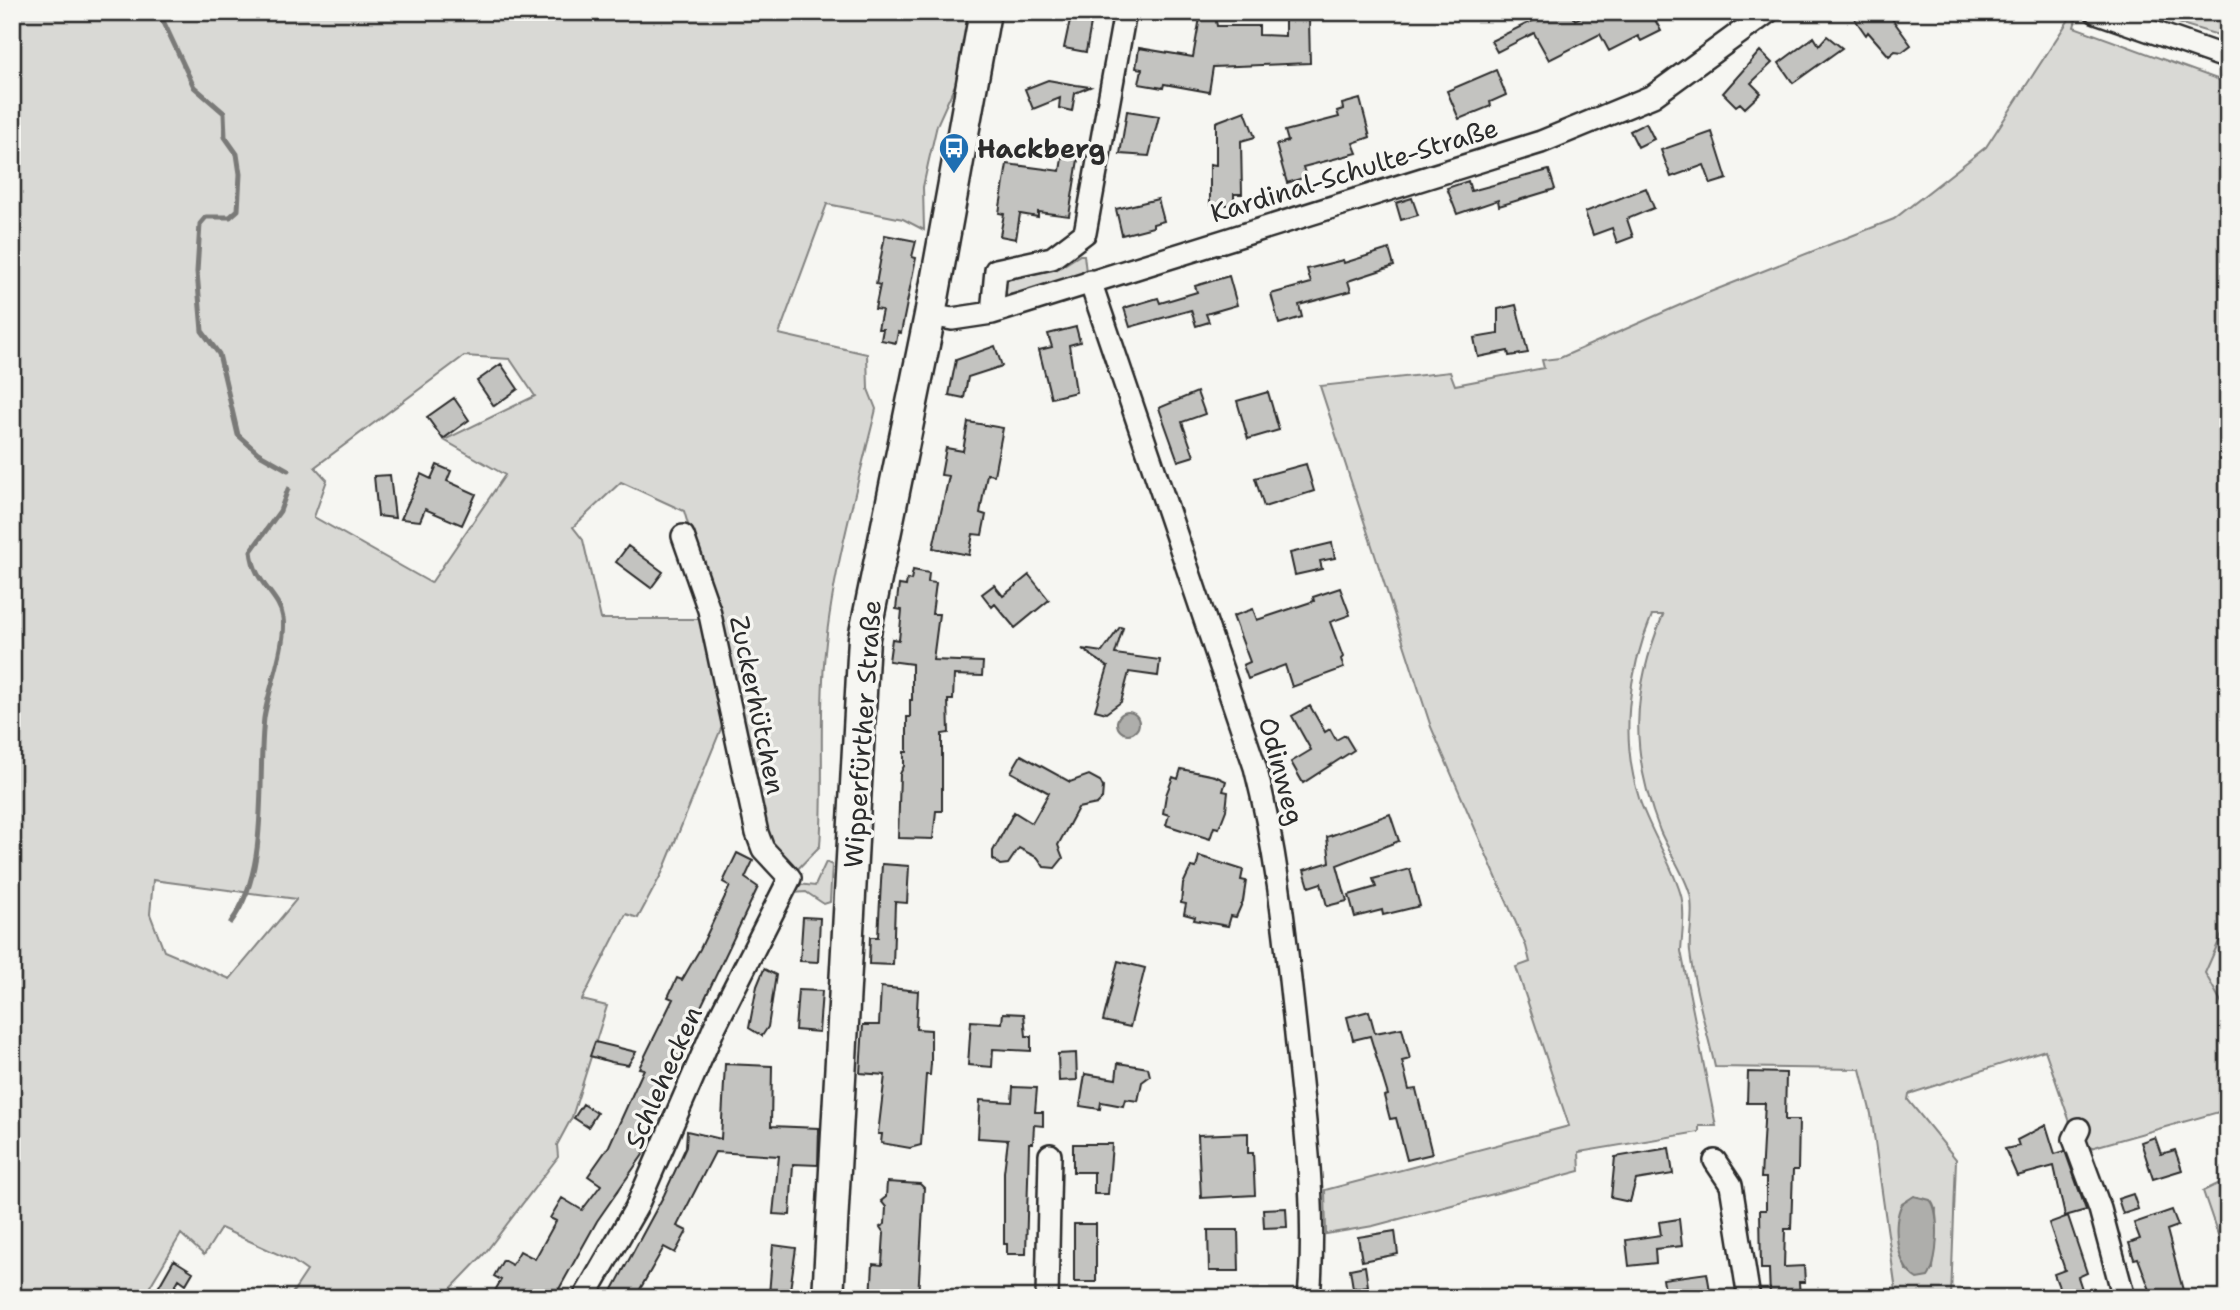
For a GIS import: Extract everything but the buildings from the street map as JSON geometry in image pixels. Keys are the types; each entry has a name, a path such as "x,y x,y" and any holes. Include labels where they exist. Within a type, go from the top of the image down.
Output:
{"main road":[{"name":"Wipperfürther Straße","path":"828,1298 864,638 930,316 985,12"}],"street":[{"path":"992,313 996,270 1052,258 1086,233 1125,12"},
{"name":"Kardinal-Schulte-Straße","path":"930,316 952,319 992,313 1541,142 1653,96 1768,12"},
{"path":"2096,12 2228,58"},
{"name":"Odinweg","path":"1090,281 1252,755 1268,814 1283,913 1313,1191 1309,1298"},
{"name":"Zuckerhütchen","path":"683,536 709,610 757,834 763,849 790,878"},
{"name":"Schlehecken","path":"584,1298 636,1208 715,1026 790,878"},
{"path":"2079,1129 2074,1139 2099,1209 2124,1298"},
{"path":"1047,1298 1050,1155"},
{"path":"1715,1161 1731,1185 1749,1298"}],"shaded area":[{"path":"12,12 969,12 956,83 937,125 923,187 924,230 903,219 827,204 779,334 867,354 868,389 876,409 843,543 830,612 822,701 820,846 792,875 766,844 711,602 684,511 621,482 573,527 583,540 601,619 706,619 727,714 663,871 638,918 626,914 582,1000 607,1006 572,1117 557,1145 558,1157 485,1253 442,1298 289,1298 307,1271 293,1261 221,1228 204,1255 181,1234 149,1288 164,1298 12,1298","holes":["464,356 510,359 535,396 444,440 505,475 431,583 314,517 327,480 315,467","153,880 296,899 296,900 230,979 164,951 150,914"]},
{"path":"2228,12 2228,38 2148,14"},
{"path":"2070,18 2076,20 2074,27 2228,83 2228,921 2205,973 2228,1014 2228,1116 2222,1111 2080,1151 2045,1050 1909,1094 1908,1100 1956,1159 1951,1298 1897,1298 1871,1114 1860,1069 1715,1067 1692,966 1690,894 1660,831 1643,775 1639,749 1640,697 1652,643 1663,615 1652,615 1632,682 1628,729 1630,752 1639,798 1682,899 1681,951 1716,1126 1699,1126 1699,1132 1579,1152 1580,1171 1373,1226 1326,1234 1325,1190 1569,1126 1516,967 1530,962 1526,946 1431,727 1320,386 1450,372 1455,385 1544,368 1542,360 1560,358 1705,294 1894,219 1986,147","holes":["1936,1209 1933,1270 1906,1270 1897,1221"]},
{"path":"1084,255 1086,272 1029,292 1001,292 1006,280 1059,268"},
{"path":"1128,712 1136,715 1139,723 1136,731 1128,734 1120,731 1117,723 1120,715"},
{"path":"826,862 832,865 830,902 824,904 806,892 792,893 798,884 815,886"},
{"path":"2228,921 2228,1014 2205,973"},
{"path":"2228,1179 2228,1264 2203,1191"},
{"path":"1914,1196 1930,1200 1937,1226 1936,1250 1931,1271 1928,1277 1917,1279 1905,1265 1897,1233 1902,1204"}],"waterway":[{"path":"159,12 194,87 224,113 225,137 237,154 240,174 238,210 230,217 206,217 200,224 197,272 202,331 219,354 238,435 258,453 288,470"},
{"path":"231,922 252,877 257,851 264,718 280,654 283,628 281,610 257,572 251,551 280,511 288,489"}],"place":[{"name":"Hackberg","path":"954,175"}]}
